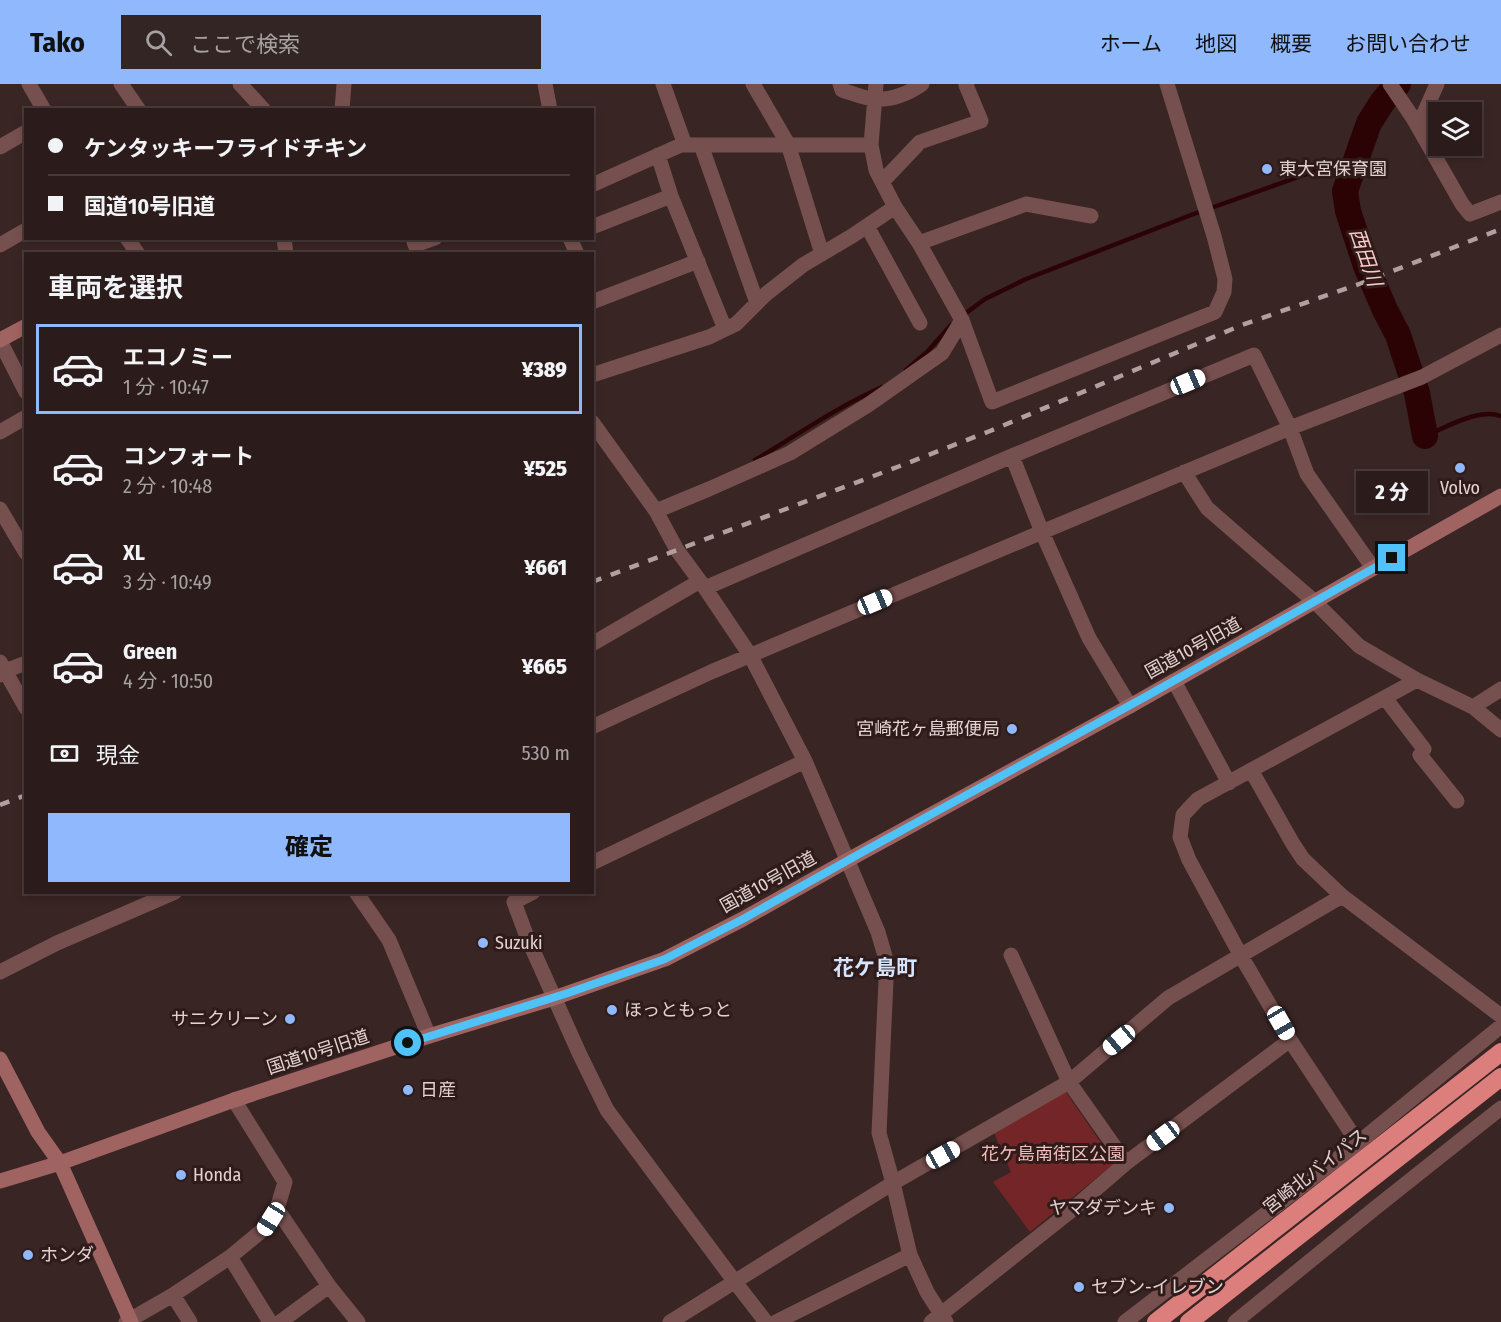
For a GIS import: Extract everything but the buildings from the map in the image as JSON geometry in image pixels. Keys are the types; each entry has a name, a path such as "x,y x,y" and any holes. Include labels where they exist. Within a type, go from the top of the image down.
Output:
{"highway":[{"name":"宮崎北バイパス","path":"1156,1322 1501,1052"},
{"path":"1189,1322 1501,1077"}],"street":[{"path":"29,84 43,108"},
{"path":"121,84 138,108"},
{"path":"240,84 262,108"},
{"path":"545,84 550,108"},
{"path":"663,84 693,145 757,303"},
{"path":"753,84 788,144 822,254"},
{"path":"840,84 842,90 896,96 922,84"},
{"path":"882,182 920,142 981,122 967,84"},
{"path":"875,92 871,145 876,170 962,320 992,402 1215,312 1224,292 1225,279 1167,84"},
{"path":"1390,84 1470,214 1501,202"},
{"path":"1415,123 1437,84"},
{"path":"342,108 344,85"},
{"path":"0,147 24,133"},
{"path":"594,183 681,145 871,145"},
{"path":"658,155 671,196 725,328"},
{"path":"594,225 671,196"},
{"path":"919,243 1026,204 1091,216"},
{"path":"594,374 709,337 736,324 766,294 803,266 896,207"},
{"path":"867,226 920,322"},
{"path":"0,244 24,231"},
{"path":"414,240 415,244 428,240"},
{"path":"594,301 698,261"},
{"path":"656,511 790,453 868,405 942,353 962,320"},
{"path":"24,327 0,341 24,388"},
{"path":"594,726 750,655 1042,531 1290,428 1406,384 1501,335"},
{"path":"594,643 703,584 1254,355 1290,428 1307,474 1374,568"},
{"path":"0,432 24,418"},
{"path":"594,425 656,511 677,550 703,584 750,655 805,761 878,932 885,956 879,1133 910,1255 939,1319 1126,1163 1290,1040"},
{"path":"1012,456 1089,638 1130,705"},
{"path":"1184,472 1207,508 1315,602 1359,645 1417,680 1473,707 1501,730"},
{"name":"国道10号旧道","path":"0,1181 60,1163 234,1100 554,998 665,959 743,919 1174,681 1501,496"},
{"path":"0,509 24,550"},
{"path":"24,664 2,669 24,705"},
{"path":"1358,1143 1290,1040 1241,956 1189,860 1180,837 1183,815 1198,799 1417,680"},
{"path":"1174,681 1229,783"},
{"path":"1473,707 1501,689"},
{"path":"1385,698 1424,749 1420,755 1457,801"},
{"path":"594,862 805,761"},
{"path":"1251,771 1303,859 1341,896 1501,1016"},
{"path":"0,972 57,943 170,894"},
{"path":"357,894 389,940 429,1036"},
{"path":"529,894 514,902 554,998 607,1110 766,1322"},
{"path":"670,1322 893,1183 1069,1082 1168,998 1341,896"},
{"path":"1011,955 1069,1082 1126,1163"},
{"path":"1125,1322 1358,1143 1501,1026"},
{"path":"0,1059 34,1124 60,1163 129,1321 174,1295 230,1257 264,1229 277,1209 285,1182 234,1100"},
{"path":"1235,1322 1501,1108"},
{"path":"277,1209 329,1286 358,1322"},
{"path":"776,1322 910,1255"},
{"path":"230,1257 270,1322"},
{"path":"280,1322 329,1286"},
{"path":"174,1295 190,1322"}],"green space":[{"name":"花ケ島南街区公園","path":"1065,1091 1115,1163 1030,1232 993,1182 1011,1172 994,1133"}],"waterway":[{"name":"西田川","path":"1398,84 1383,101 1369,123 1345,191 1348,211 1366,266 1398,335 1417,393 1425,436"},
{"path":"962,316 985,299 1026,279 1191,215 1318,170 1326,168 1352,173"},
{"path":"906,370 927,352 951,325"},
{"path":"755,460 833,412 882,387"},
{"path":"1425,436 1473,416 1483,414 1501,416"}],"railway":[{"path":"594,581 990,431 1242,325 1359,284 1501,229"},
{"path":"0,805 24,796"}],"place":[{"name":"東大宮保育園","path":"1267,169"},
{"name":"Volvo","path":"1460,468"},
{"name":"宮崎花ヶ島郵便局","path":"1012,729"},
{"name":"Suzuki","path":"483,943"},
{"name":"ほっともっと","path":"612,1010"},
{"name":"サニクリーン","path":"290,1019"},
{"name":"日産","path":"408,1090"},
{"name":"Honda","path":"181,1175"},
{"name":"ヤマダデンキ","path":"1169,1208"},
{"name":"ホンダ","path":"28,1255"},
{"name":"セブン-イレブン","path":"1079,1287"}],"district":[{"name":"花ケ島町","path":"875,968"}],"route":[{"path":"408,1043 568,993 665,959 743,919 1392,558"}]}
